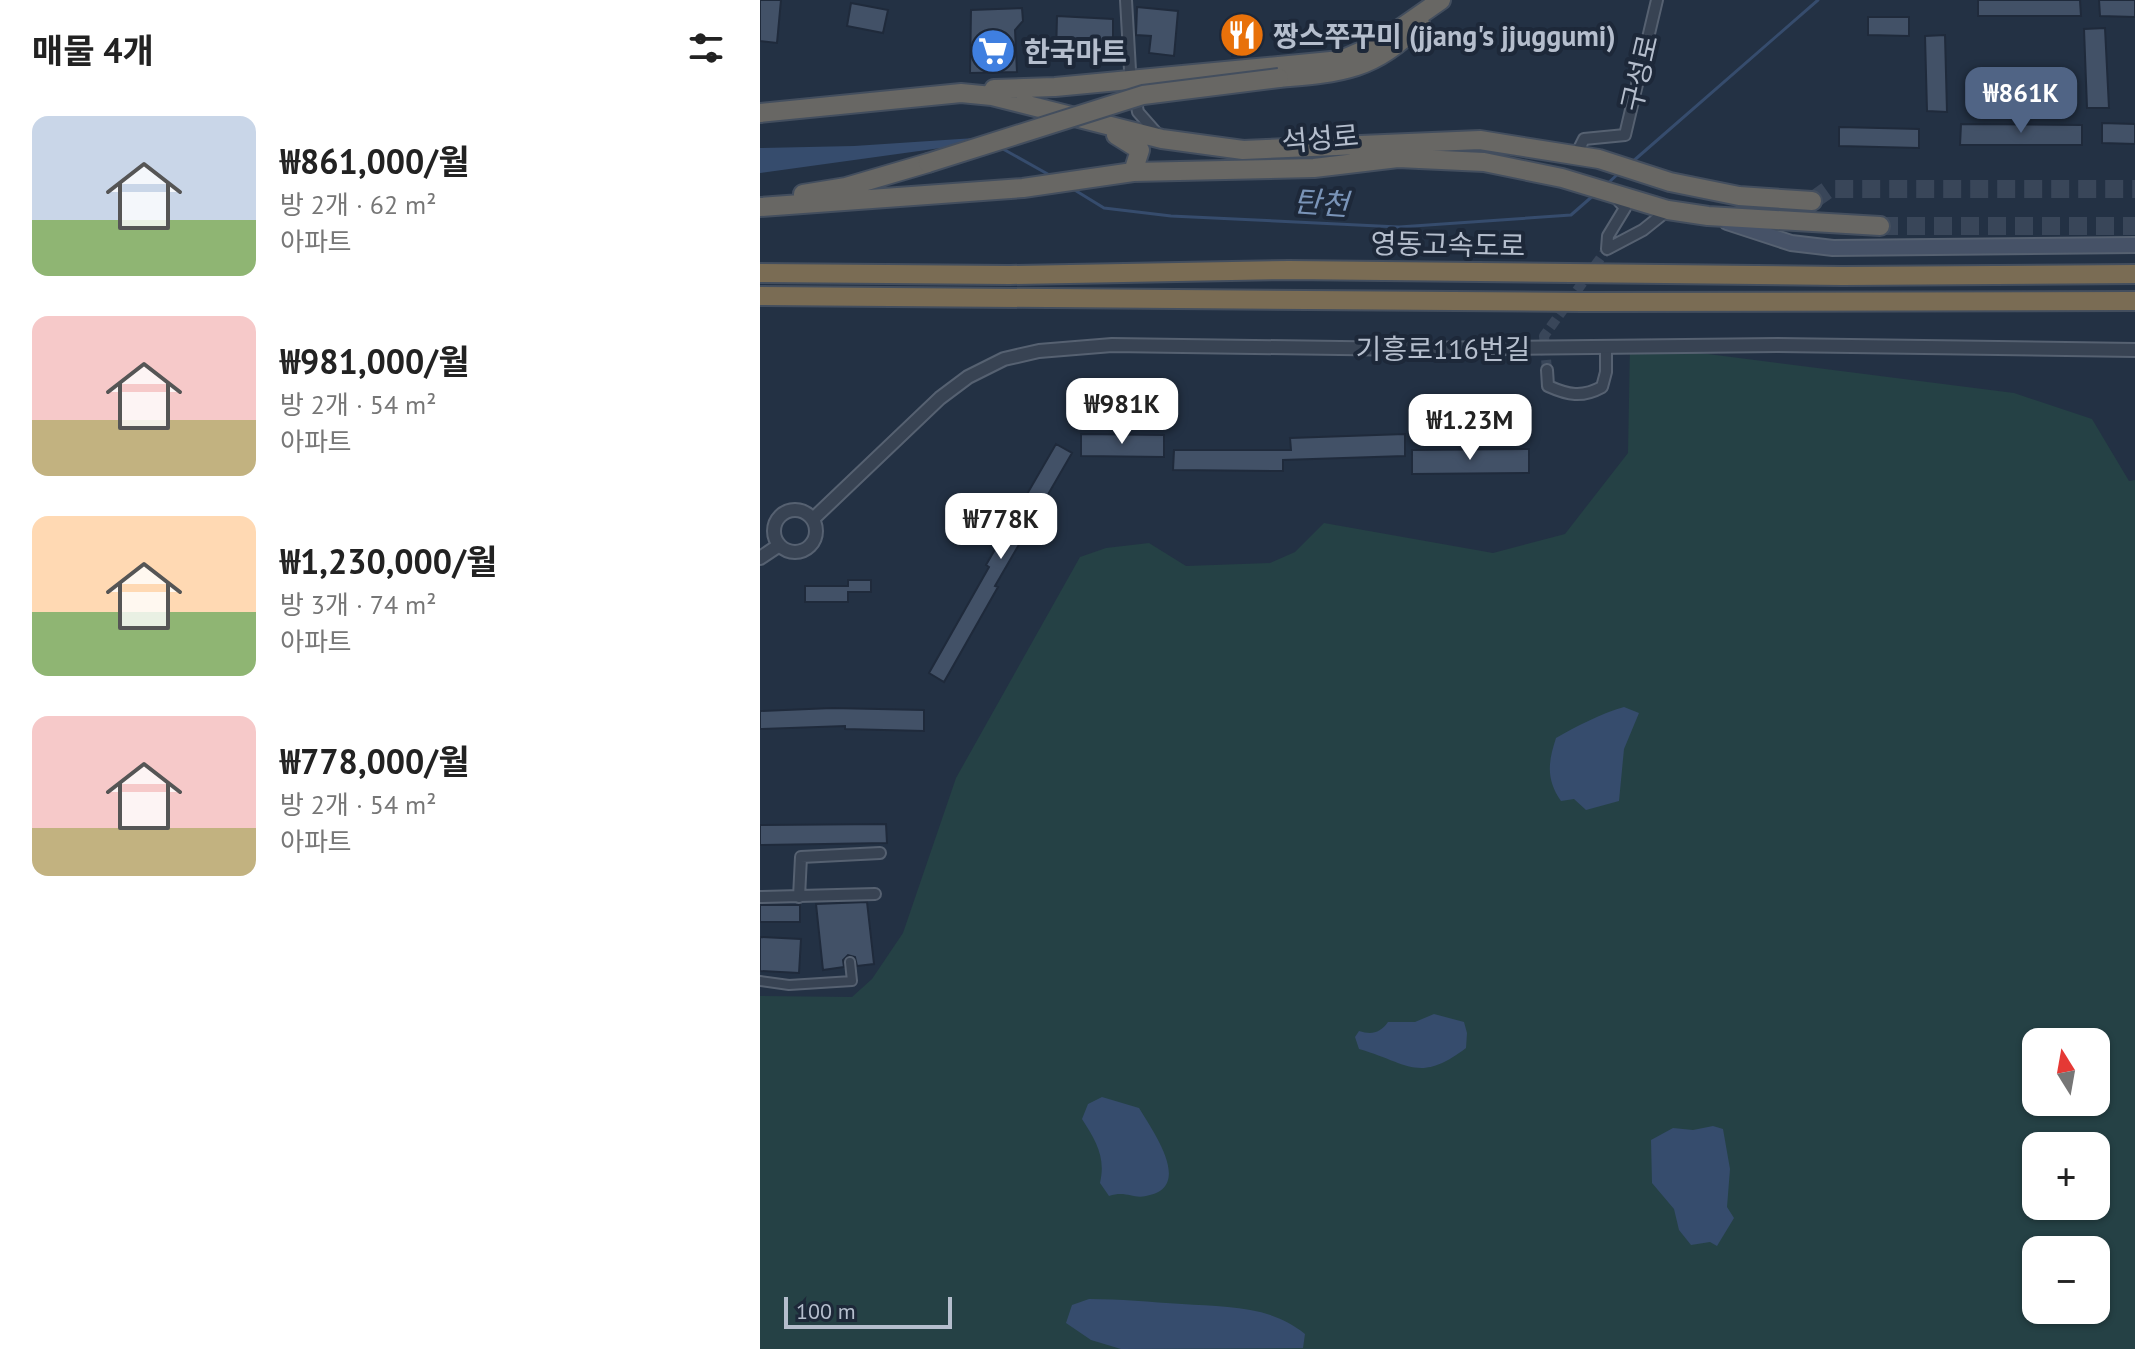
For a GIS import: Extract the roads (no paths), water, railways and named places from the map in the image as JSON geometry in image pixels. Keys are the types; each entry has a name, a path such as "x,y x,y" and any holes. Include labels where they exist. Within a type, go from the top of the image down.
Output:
{"highway":[{"path":"961,93 1341,60 1378,44 1441,0"},
{"path":"760,197 846,187 1143,95 1330,74 1370,63 1402,42 1441,0"},
{"name":"석성로","path":"760,113 961,93 992,96 1162,139 1243,150 1480,140 1599,159 1670,182 1739,196 1812,201"},
{"path":"1092,121 1140,150 1133,172"},
{"name":"석성로","path":"760,207 1023,188 1133,172 1314,168 1398,158 1484,162 1572,181 1661,208 1708,216 1880,226"},
{"name":"영동고속도로","path":"760,273 1010,275 1289,270 1843,276 2135,274"},
{"name":"영동고속도로","path":"760,296 1566,302 2135,301"}],"main road":[{"path":"1708,216 1791,243 1833,248 2135,245"}],"street":[{"path":"1126,0 1131,78 1138,112 1162,139"},
{"name":"구성로","path":"1576,155 1584,139 1625,135 1657,0"},
{"path":"1618,200 1625,208 1608,236 1607,249 1643,230 1661,208"},
{"name":"기흥로116번길","path":"813,519 940,398 968,377 1004,359 1039,351 1112,345 1410,349 1777,345 2135,350"},
{"path":"1547,370 1548,386 1577,395 1590,394 1602,387 1606,372 1606,347"},
{"path":"794,510 813,519 816,533 810,547 797,553 778,546 773,533 781,515 794,510"},
{"path":"760,558 778,546"},
{"path":"799,897 801,857 880,853"},
{"path":"760,897 875,894"},
{"path":"760,981 789,985 852,981 850,962"}],"water":[{"path":"990,137 1007,151 977,143 760,173 760,148 854,146"},
{"path":"1624,707 1639,713 1624,749 1619,801 1586,810 1574,799 1561,801 1550,771 1556,738"},
{"path":"1434,1014 1464,1022 1466,1048 1450,1059 1424,1068 1413,1067 1359,1049 1355,1037 1359,1031 1375,1032 1388,1022 1415,1022"},
{"path":"1102,1097 1139,1108 1166,1157 1169,1170 1167,1182 1160,1191 1141,1197 1109,1196 1100,1183 1102,1165 1098,1150 1082,1119 1088,1104"},
{"path":"1713,1126 1723,1129 1730,1169 1727,1207 1734,1218 1717,1246 1710,1242 1691,1245 1679,1230 1674,1209 1652,1183 1651,1140 1673,1128 1693,1130"},
{"path":"1089,1299 1246,1309 1277,1318 1305,1334 1303,1348 1121,1349 1091,1340 1066,1323 1072,1305"}],"waterway":[{"name":"탄천","path":"1631,163 1818,0"},
{"name":"탄천","path":"1003,149 1053,177"},
{"name":"탄천","path":"1607,184 1619,173"},
{"name":"탄천","path":"1073,189 1104,208 1171,216 1399,227 1571,215 1595,194"}],"tunnel":[{"path":"1812,201 1829,189 2135,189"},
{"path":"1880,226 2135,226"},
{"path":"1547,370 1544,336 1607,249"}],"place":[{"name":"짱스쭈꾸미 (jjang's jjuggumi)","path":"1242,35"},
{"name":"한국마트","path":"993,51"}]}
